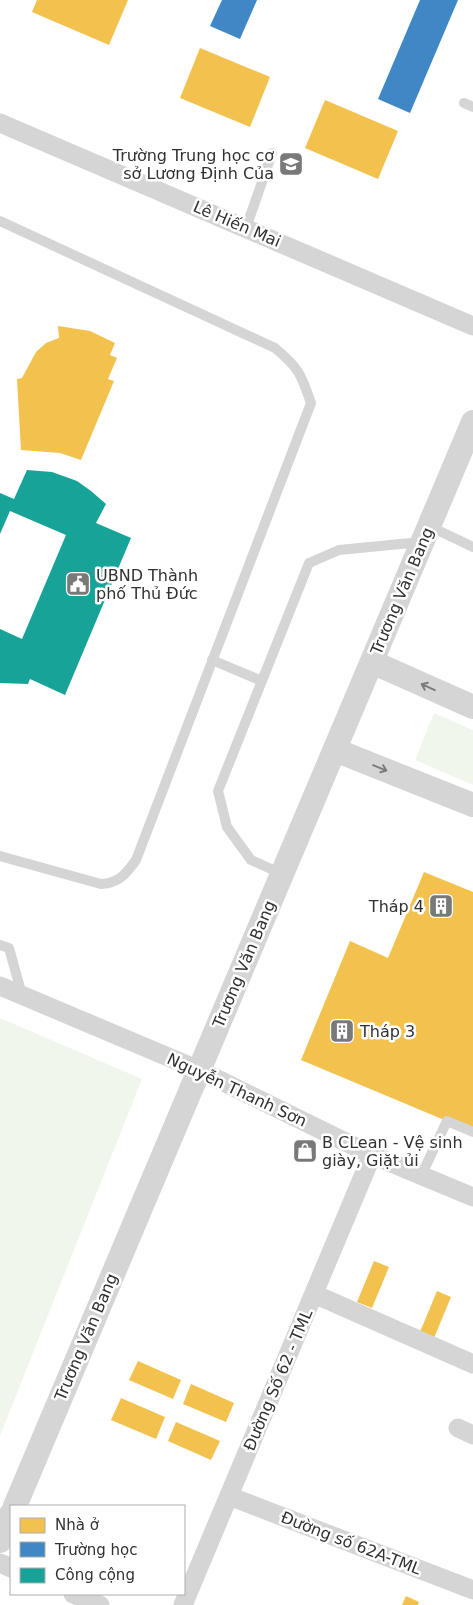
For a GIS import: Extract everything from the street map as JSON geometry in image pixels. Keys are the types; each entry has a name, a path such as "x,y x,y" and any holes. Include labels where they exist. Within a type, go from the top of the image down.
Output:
{"street":[{"name":"Lê Hiến Mai","path":"0,124 473,326"},
{"name":"Trương Văn Bang","path":"15,1505 473,422"},
{"path":"372,662 473,707"},
{"path":"334,750 473,805"},
{"name":"Nguyễn Thanh Sơn","path":"0,986 199,1070 372,1154 473,1197"},
{"name":"Đường Số 62 - TML","path":"183,1605 372,1154"},
{"path":"314,1294 473,1364"},
{"name":"Đường số 62A-TML","path":"229,1496 473,1590"},
{"path":"0,1541 10,1516"},
{"path":"75,1595 100,1605"}],"lane":[{"path":"246,228 272,153"},
{"path":"0,221 275,348 296,365 303,377 311,402 136,860 123,878 109,884 100,884 0,856"},
{"path":"282,874 251,860 227,827 218,791 309,563 339,550 426,534 473,547"},
{"path":"212,660 262,681"},
{"path":"0,944 9,948 22,995"},
{"path":"422,1176 447,1121 473,1132"}],"shaded area":[{"path":"434,713 473,730 473,785 415,760"},
{"path":"0,1018 142,1079 0,1436"}],"building: Nhà ở":[{"path":"37,0 128,0 109,45 32,12"},
{"path":"200,48 270,77 250,127 180,98"},
{"path":"325,100 398,131 378,179 305,148"},
{"path":"58,326 90,331 115,343 110,355 117,358 108,379 114,381 81,460 60,453 21,450 17,379 22,378 36,352 46,343 59,338"},
{"path":"424,872 473,892 473,1132 301,1060 350,941 388,958"},
{"path":"374,1261 389,1267 372,1308 357,1302"},
{"path":"437,1291 451,1297 434,1338 420,1332"},
{"path":"138,1361 181,1380 173,1399 129,1380"},
{"path":"191,1384 234,1403 226,1422 183,1404"},
{"path":"121,1398 165,1417 156,1439 111,1420"},
{"path":"176,1422 220,1441 211,1460 168,1441"},
{"path":"406,1596 419,1602 418,1605 402,1605"}],"building: Trường học":[{"path":"222,0 257,0 240,39 210,26"},
{"path":"420,0 458,0 410,113 378,99"}],"building: Công cộng":[{"name":"UBND Thành phố Thủ Đức","path":"27,470 52,472 77,481 106,504 96,523 131,538 65,695 30,679 28,684 0,683 0,629 22,639 66,535 10,511 0,534 0,493 14,499"}],"place":[{"name":"Trường Trung học cơ sở Lương Định Của","path":"291,164"},
{"name":"UBND Thành phố Thủ Đức","path":"78,584"},
{"name":"Tháp 4","path":"441,906"},
{"name":"Tháp 3","path":"342,1031"},
{"name":"B CLean - Vệ sinh giày, Giặt ủi","path":"305,1151"}]}
